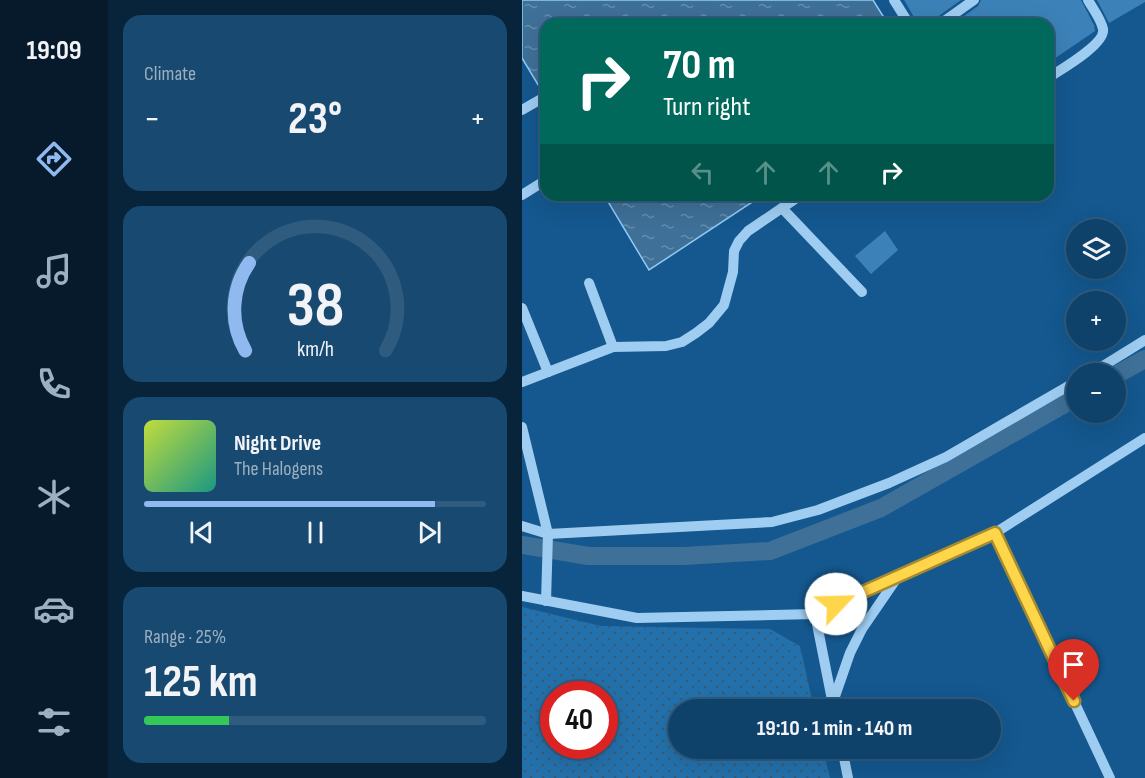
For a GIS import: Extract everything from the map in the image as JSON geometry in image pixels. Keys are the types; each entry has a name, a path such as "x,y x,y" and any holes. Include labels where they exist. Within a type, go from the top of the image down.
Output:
{"street":[{"path":"894,0 905,18"},
{"path":"948,18 974,0"},
{"path":"1054,74 1094,47 1103,36 1104,30 1100,20 1088,0"},
{"path":"522,110 540,100"},
{"path":"522,195 540,184"},
{"path":"522,382 613,347 666,346 682,342 709,323 724,305 733,272 734,250 739,241 748,231 792,201"},
{"path":"782,208 862,292"},
{"path":"589,283 613,347"},
{"path":"522,308 548,372"},
{"path":"1108,363 1145,340"},
{"path":"522,526 548,540 772,522 818,510 889,483 946,457 1066,387"},
{"path":"522,427 548,540 546,601"},
{"path":"522,596 637,618 815,614 995,533 1145,438"},
{"path":"995,533 1110,778"},
{"path":"835,699 850,653 862,629 899,576"},
{"path":"815,614 832,699"},
{"path":"844,759 848,778"}],"shaded area":[{"path":"522,607 601,626 770,629 800,646 812,699 668,699 668,759 825,759 830,778 522,778"}],"water":[{"path":"522,0 873,0 884,18 540,18 540,88 522,58"},
{"path":"608,201 754,201 649,270"}],"building":[{"path":"904,0 961,0 936,18 914,18"},
{"path":"981,0 1081,0 1095,31 1054,59 1054,18 961,18 978,6"},
{"path":"1097,0 1145,0 1145,2 1109,23"},
{"path":"885,231 898,250 871,274 855,256"}],"waterway":[{"path":"1126,369 1145,359"},
{"path":"522,545 588,556 684,556 770,551 881,508 1066,403"}],"route":[{"path":"836,604 995,533 1074,701"}]}
